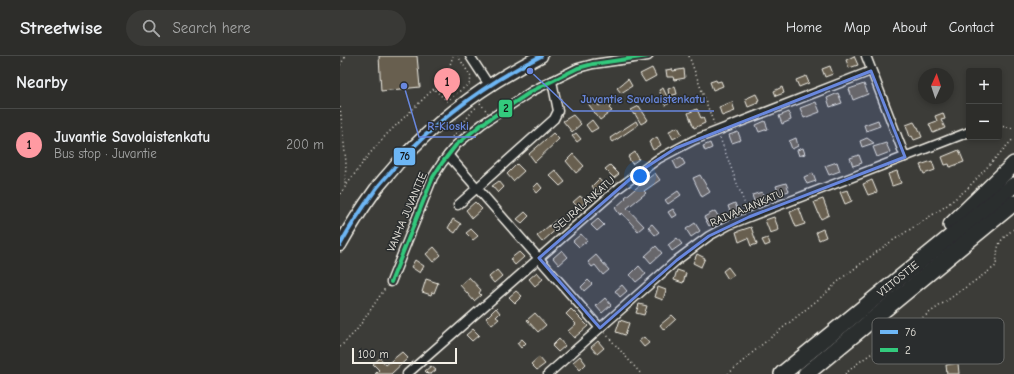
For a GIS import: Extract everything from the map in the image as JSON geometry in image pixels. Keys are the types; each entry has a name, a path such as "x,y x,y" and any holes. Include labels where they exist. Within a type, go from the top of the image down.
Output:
{"highway":[{"path":"859,311 1014,164"},
{"name":"VIITOSTIE","path":"782,374 1014,185"},
{"name":"VIITOSTIE","path":"874,318 1014,203"},
{"name":"VIITOSTIE","path":"806,374 872,320"}],"main road":[{"path":"340,245 354,220 377,187 412,148 454,110 489,85 541,56"}],"street":[{"path":"470,56 489,85"},
{"name":"VANHA JUVANTIE","path":"391,282 433,177 456,145 482,124 532,91 578,68 593,64 648,56"},
{"path":"866,56 904,157"},
{"name":"SEURALANKATU","path":"407,374 637,173 676,148 717,130 871,71"},
{"path":"458,205 554,119 558,111 552,81"},
{"name":"RAIVAAJANKATU","path":"548,374 677,260 709,236 729,225 966,133"},
{"path":"448,155 600,328"}],"path":[{"path":"340,65 346,56"},
{"path":"340,194 367,157 386,135 435,90 446,77 453,56"},
{"path":"435,90 447,101 468,85 471,77 458,56"},
{"path":"456,145 452,138 473,110 481,103 485,109"},
{"path":"340,107 346,162 345,186"},
{"path":"1002,126 1014,128"},
{"path":"728,374 825,294 842,278 886,245 952,202 967,189 1014,138"},
{"path":"922,318 996,266 998,245 1007,234 1014,229"},
{"path":"340,347 356,331 384,289 391,282"},
{"path":"600,328 641,374"},
{"path":"845,374 872,353"}],"highlighted area":[{"path":"871,71 905,157 749,217 709,236 677,260 600,328 539,258 637,173 676,148"}],"building":[{"path":"379,56 417,56 420,87 381,91"},
{"path":"854,56 858,65 849,68 846,60"},
{"path":"830,66 833,74 825,77 822,69"},
{"path":"652,68 656,76 645,82 640,74"},
{"path":"672,69 673,71 684,69 685,78 674,80 673,77 667,77 666,70"},
{"path":"806,76 809,83 799,87 796,80"},
{"path":"628,79 632,86 621,93 617,88"},
{"path":"716,80 717,82 721,81 723,86 713,90 710,82"},
{"path":"864,84 868,94 853,100 849,89"},
{"path":"675,86 677,94 669,96 668,89"},
{"path":"782,87 784,93 776,96 774,91"},
{"path":"663,88 670,103 665,105 659,90"},
{"path":"838,93 842,103 830,107 827,98"},
{"path":"756,94 759,100 757,101 758,103 748,107 745,99"},
{"path":"594,98 599,106 607,101 611,106 609,108 612,111 600,120 587,102"},
{"path":"732,102 735,111 722,116 719,107"},
{"path":"816,102 820,112 804,118 800,108"},
{"path":"639,106 648,120 641,124 631,110"},
{"path":"697,109 701,118 703,117 705,123 694,128 688,113"},
{"path":"789,112 791,120 782,124 779,116"},
{"path":"943,113 945,119 941,120 945,128 933,133 929,124 937,121 935,116"},
{"path":"573,115 581,124 572,132 563,121"},
{"path":"592,120 598,128 591,132 586,125"},
{"path":"878,120 880,126 866,131 864,125"},
{"path":"636,121 638,125 613,142 610,138"},
{"path":"765,121 768,129 759,132 756,125"},
{"path":"914,122 922,137 914,140 912,136 910,137 906,125"},
{"path":"678,127 682,134 673,139 669,131"},
{"path":"738,132 741,140 732,143 729,135"},
{"path":"553,133 559,139 535,162 529,154"},
{"path":"576,133 581,139 577,142 572,136"},
{"path":"657,137 661,145 653,150 649,142"},
{"path":"796,138 798,146 792,149 789,141"},
{"path":"867,138 874,143 862,147 860,141"},
{"path":"710,143 712,148 705,151 703,146"},
{"path":"886,143 890,152 877,157 873,147"},
{"path":"803,148 805,154 799,156 797,150"},
{"path":"959,150 964,162 950,167 949,164 945,165 942,157"},
{"path":"635,152 639,159 632,164 628,157"},
{"path":"573,154 584,166 576,173 566,161"},
{"path":"859,155 862,163 853,166 850,158"},
{"path":"681,157 685,164 677,169 673,161"},
{"path":"932,161 935,170 924,174 920,165"},
{"path":"837,162 840,171 829,175 825,166"},
{"path":"517,164 524,171 513,181 507,174"},
{"path":"610,165 619,174 614,178 605,169"},
{"path":"555,170 565,182 560,186 549,175"},
{"path":"897,171 901,183 892,186 888,174"},
{"path":"655,173 660,180 644,191 646,193 627,208 644,226 638,231 622,213 620,215 615,208 626,198 625,197"},
{"path":"813,173 816,181 807,184 804,177"},
{"path":"700,175 710,192 702,197 693,178"},
{"path":"599,179 605,186 597,193 592,186"},
{"path":"872,180 877,192 868,195 863,184"},
{"path":"499,181 504,187 498,193 492,186"},
{"path":"538,183 542,188 537,193 533,188"},
{"path":"786,183 789,191 779,194 776,186"},
{"path":"848,190 852,201 845,204 840,192"},
{"path":"678,191 681,195 668,204 665,200"},
{"path":"762,192 765,200 755,204 752,195"},
{"path":"580,196 586,201 579,208 573,202"},
{"path":"823,199 829,215 821,219 814,202"},
{"path":"475,202 482,209 472,218 466,210"},
{"path":"735,203 738,211 731,214 728,206"},
{"path":"799,208 805,224 796,227 790,212"},
{"path":"673,209 677,215 672,218 668,212"},
{"path":"715,211 720,219 709,226 704,217"},
{"path":"525,212 529,216 522,223 517,219"},
{"path":"774,217 779,230 770,233 765,220"},
{"path":"453,219 461,224 455,233 448,228"},
{"path":"598,219 604,225 597,231 591,225"},
{"path":"556,220 561,225 542,242 537,236"},
{"path":"695,223 700,231 691,237 686,229"},
{"path":"652,224 659,232 655,235 648,227"},
{"path":"751,227 757,244 751,246 748,238 739,242 736,232"},
{"path":"471,229 478,236 473,240 466,233"},
{"path":"823,229 826,237 819,240 816,232"},
{"path":"581,234 587,241 579,247 573,241"},
{"path":"677,238 682,244 672,251 668,245"},
{"path":"768,238 770,244 765,246 762,240"},
{"path":"656,246 662,253 651,263 645,256"},
{"path":"434,247 441,255 433,262 426,254"},
{"path":"562,250 568,257 559,265 553,258"},
{"path":"519,252 524,257 515,265 510,259"},
{"path":"697,254 705,258 701,267 693,263"},
{"path":"596,255 609,270 603,275 595,265 592,267 588,262"},
{"path":"415,260 424,266 420,273 411,267"},
{"path":"639,266 646,274 636,282 630,275"},
{"path":"728,267 734,275 728,279 723,271"},
{"path":"497,270 502,276 494,283 489,277"},
{"path":"677,270 686,273 683,283 674,280"},
{"path":"537,272 543,279 535,286 529,279"},
{"path":"469,277 481,290 479,293 481,295 474,301 460,285"},
{"path":"426,279 438,283 434,293 432,292 431,295 422,292"},
{"path":"588,280 592,284 584,291 581,287"},
{"path":"622,285 627,291 620,297 615,291"},
{"path":"658,287 666,290 663,300 655,297"},
{"path":"516,291 522,296 515,303 509,297"},
{"path":"605,298 611,305 602,313 596,306"},
{"path":"639,304 647,306 644,315 636,313"},
{"path":"496,308 500,313 496,317 499,319 492,325 486,318"},
{"path":"571,309 588,326 574,338 568,331 576,324 566,314"},
{"path":"535,313 546,325 538,332 527,320"},
{"path":"672,315 676,319 664,330 660,325"},
{"path":"620,320 629,323 625,335 616,332"},
{"path":"473,329 479,335 472,341 466,335"},
{"path":"644,337 649,343 644,347 639,341"},
{"path":"522,339 526,343 521,348 517,343"},
{"path":"559,339 565,346 558,352 552,346"},
{"path":"598,341 604,348 597,354 591,347"},
{"path":"402,352 408,358 391,374 375,374 379,370 373,364 380,358 386,365"},
{"path":"580,356 586,364 580,370 573,362"},
{"path":"539,357 545,364 537,370 531,364"},
{"path":"958,364 959,374 947,374 946,365"},
{"path":"431,366 436,370 431,374 428,374 425,371"}],"transit line":[{"name":"76","path":"340,245 348,230 376,189 398,163 430,131 447,116 483,90 541,56"},
{"name":"2","path":"391,282 433,177 456,145 482,124 532,91 578,68 593,64 648,56"}],"place":[{"name":"Juvantie Savolaistenkatu","path":"530,71"},
{"name":"R-Kioski","path":"404,86"},
{"name":"Juvantie Savolaistenkatu","path":"447,101"}]}
